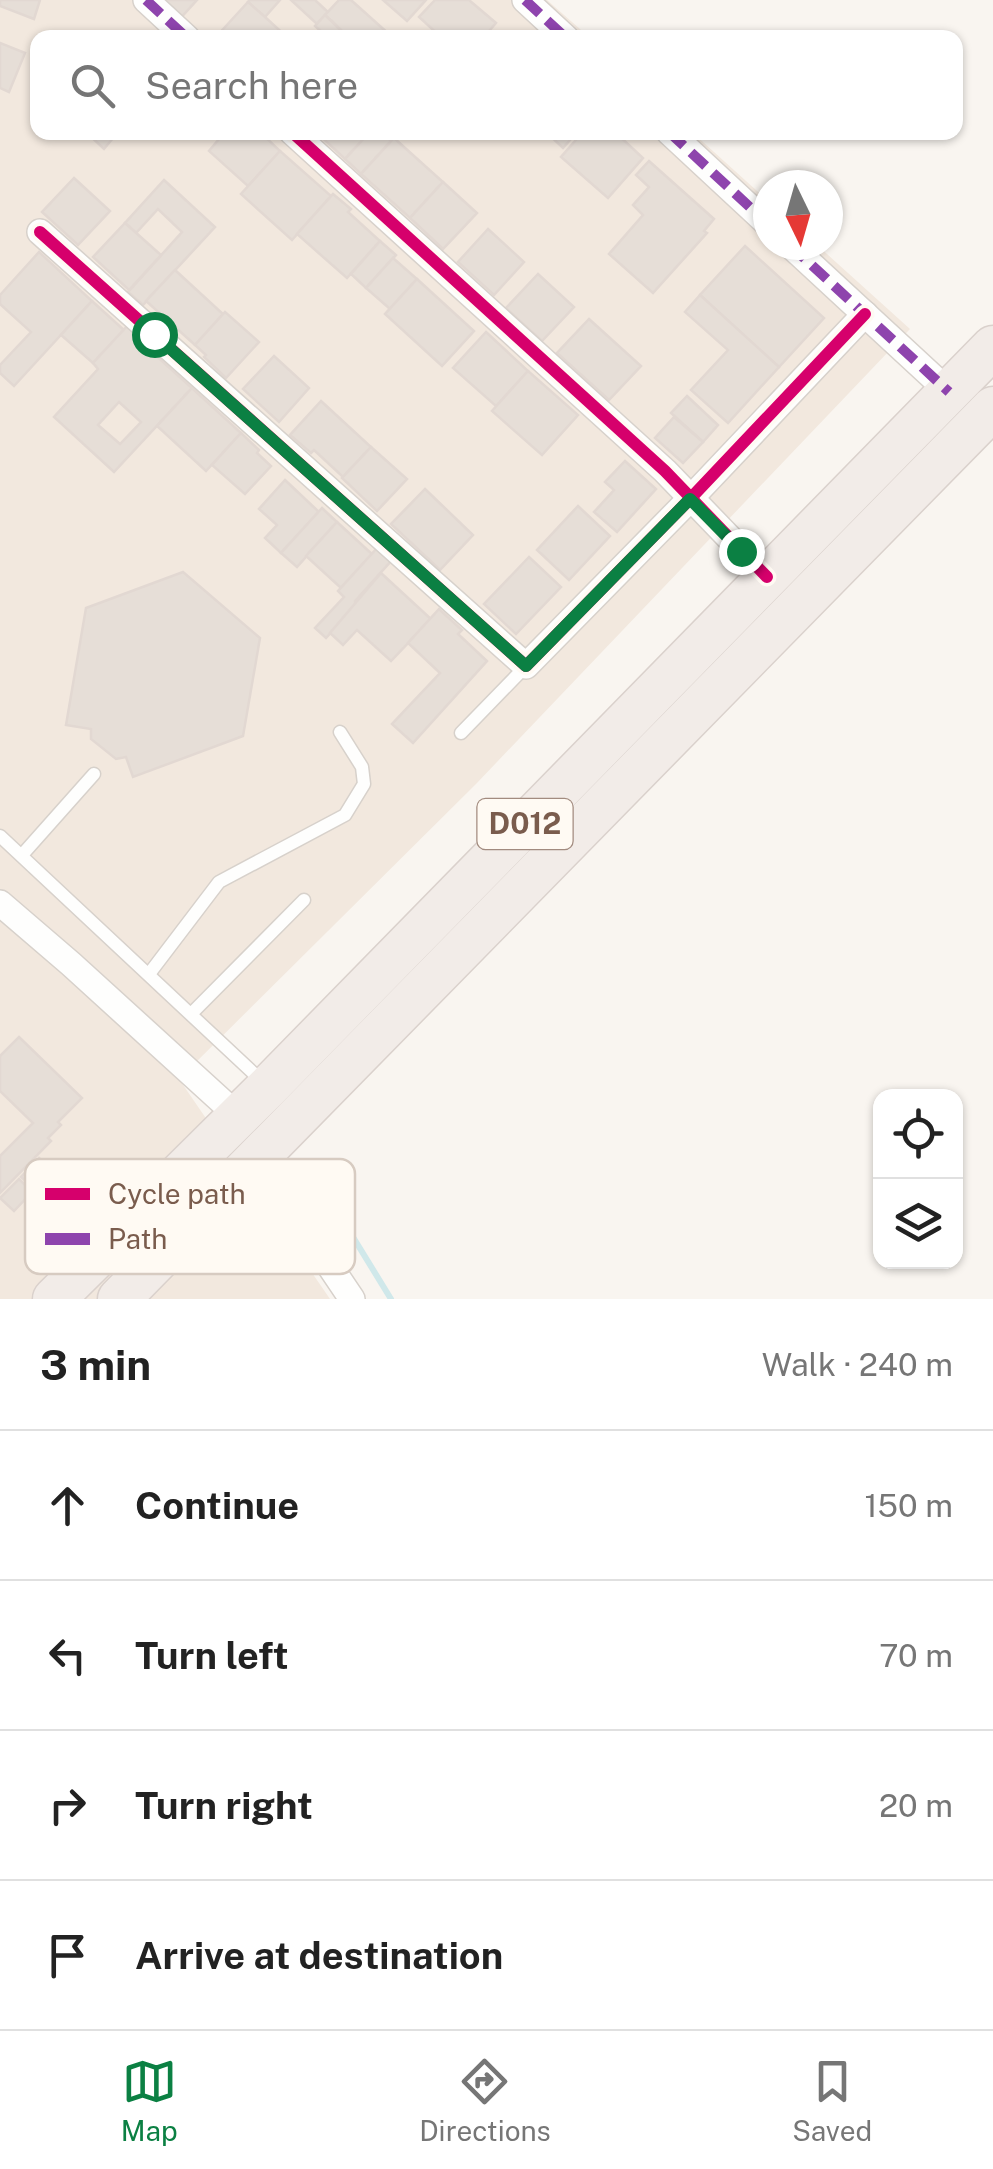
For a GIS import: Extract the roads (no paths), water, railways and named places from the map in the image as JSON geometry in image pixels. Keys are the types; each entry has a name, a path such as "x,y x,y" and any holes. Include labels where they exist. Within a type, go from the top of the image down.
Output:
{"highway":[{"name":"D012","path":"195,1159 993,347"},
{"name":"D012","path":"256,1159 993,408"},
{"name":"D012","path":"54,1299 79,1274"},
{"name":"D012","path":"118,1299 143,1274"}],"street":[{"path":"146,0 178,30"},
{"path":"526,0 558,30"},
{"path":"301,140 666,471 766,578"},
{"path":"678,140 753,210"},
{"path":"40,232 526,666 865,314"},
{"path":"806,260 949,392"},
{"path":"0,903 238,1116"},
{"path":"335,1274 352,1299"}],"lane":[{"path":"460,733 526,666"},
{"path":"149,974 218,882 345,815 364,784 362,766 340,732"},
{"path":"22,855 94,774"},
{"path":"0,836 268,1087"},
{"path":"191,1014 304,900"}],"waterway":[{"path":"355,1240 391,1299"}]}
